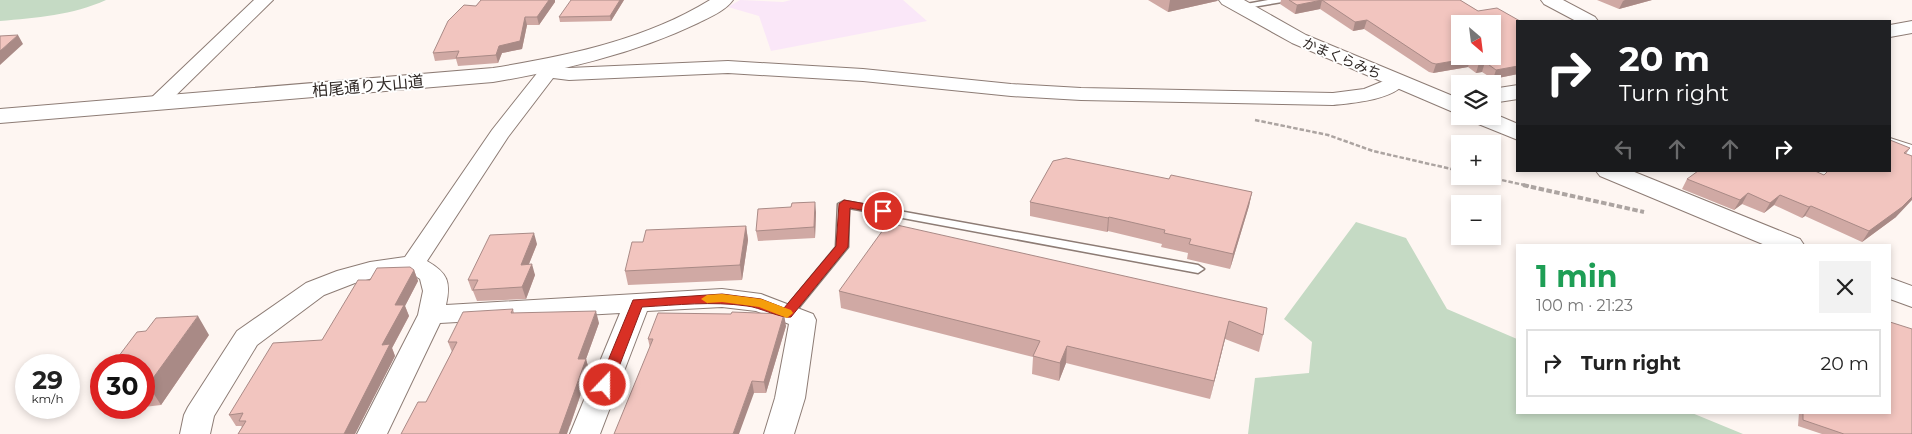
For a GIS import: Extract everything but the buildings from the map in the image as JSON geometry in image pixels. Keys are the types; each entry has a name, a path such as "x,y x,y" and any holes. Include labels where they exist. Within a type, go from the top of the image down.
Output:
{"street":[{"path":"157,104 264,0"},
{"name":"柏尾通り大山道","path":"0,116 433,81 545,70 644,38 693,18 723,0"},
{"path":"1550,0 1587,20"},
{"name":"かまくらみち","path":"1235,4 1299,40 1396,82 1451,103"},
{"path":"1891,31 1912,27"},
{"path":"413,264 499,134 545,70 569,74 728,67 863,75 1012,90 1081,94 1333,99 1361,97 1381,92 1396,82"},
{"path":"1501,95 1516,92"},
{"path":"1500,125 1516,132"},
{"path":"1891,144 1912,152"},
{"path":"1612,172 1788,244"},
{"path":"196,434 199,416 248,338 315,289 346,277 379,268 413,264 432,275 436,291 431,315 372,434"},
{"path":"1891,288 1912,297"},
{"path":"431,315 722,298 761,303 803,320 790,398 780,434"},
{"path":"585,434 637,303"}],"lane":[{"path":"1235,4 1282,0"},
{"path":"786,314 842,247 844,204 1198,269"}],"path":[{"path":"1253,119 1328,135 1373,151 1451,169"},
{"path":"1501,180 1653,214"}],"shaded area":[{"path":"740,0 783,2 791,0 903,0 927,21 771,51 759,16 728,7"}],"green space":[{"path":"0,0 106,0 67,12 0,21"},
{"path":"1356,222 1406,238 1447,309 1516,339 1516,414 1694,414 1743,434 1248,434 1255,378 1309,373 1312,342 1284,319"}],"slow traffic":[{"path":"707,299 722,298 761,303 787,313"}],"route":[{"path":"605,385 637,303 722,298 761,303 786,314 842,247 844,204 883,211"}]}
